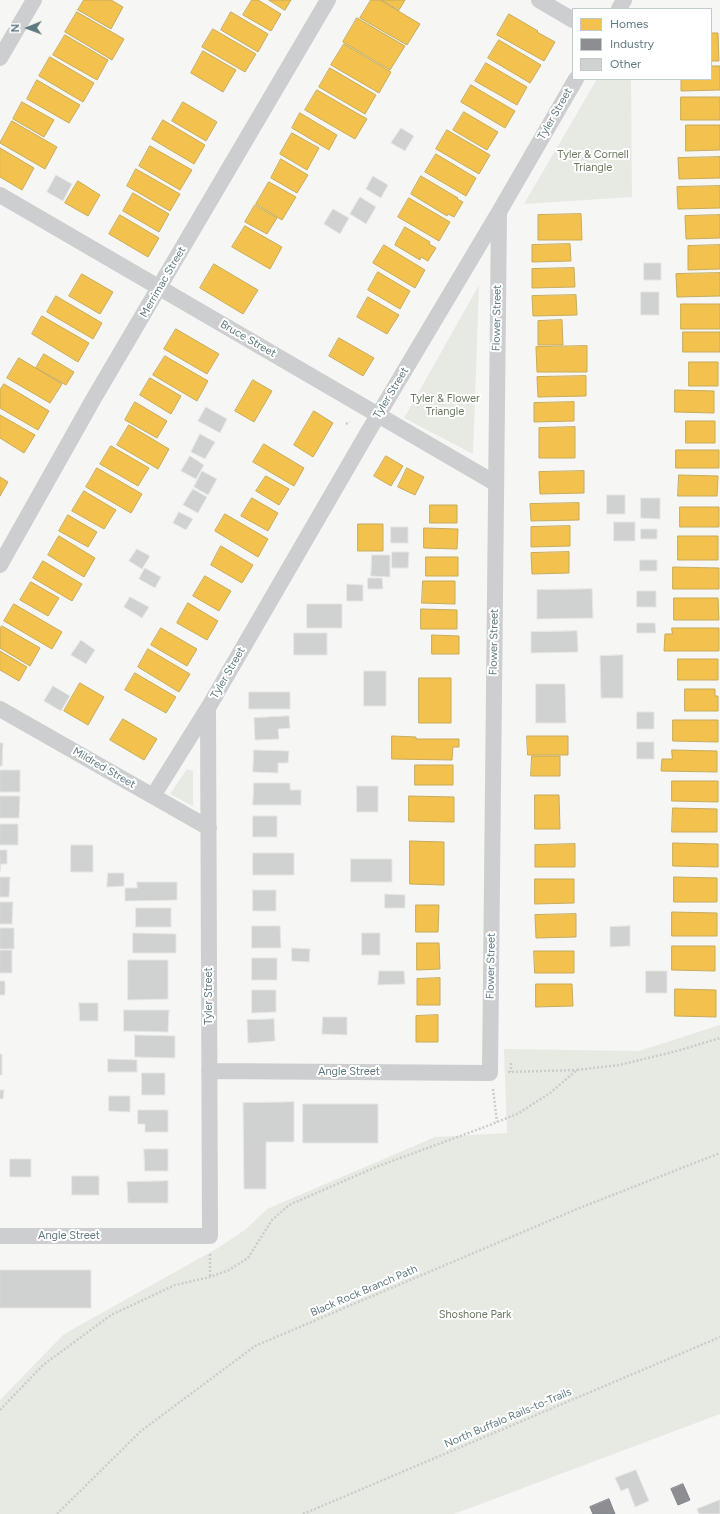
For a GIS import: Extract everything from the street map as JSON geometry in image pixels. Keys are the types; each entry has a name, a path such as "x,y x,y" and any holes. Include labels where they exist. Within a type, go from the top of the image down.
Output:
{"street":[{"path":"0,58 34,0"},
{"name":"Merrimac Street","path":"0,565 94,398 328,0"},
{"path":"539,0 572,19"},
{"name":"Tyler Street","path":"153,796 208,708 378,415 575,80"},
{"name":"Bruce Street","path":"0,195 495,482"},
{"name":"Flower Street","path":"491,1080 495,482 499,212"},
{"name":"Tyler Street","path":"208,708 210,1236"},
{"name":"Mildred Street","path":"0,709 209,828"},
{"name":"Angle Street","path":"209,1071 491,1080"},
{"name":"Angle Street","path":"0,1236 210,1236"}],"path":[{"path":"346,424 350,422"},
{"path":"497,1122 491,1080 511,1072 577,1070 619,1065 677,1051 720,1038"},
{"path":"511,1063 511,1072"},
{"path":"0,1410 43,1365 111,1315 175,1285 210,1277 230,1270 248,1258 272,1220 289,1205 376,1167 519,1113 544,1097 577,1070"},
{"name":"Black Rock Branch Path","path":"57,1514 141,1431 255,1346 576,1209 720,1153"},
{"path":"210,1254 210,1277"},
{"name":"North Buffalo Rails-to-Trails","path":"303,1514 720,1337"}],"green space":[{"name":"Tyler & Cornell Triangle","path":"596,80 631,80 632,197 524,204"},
{"name":"Tyler & Flower Triangle","path":"479,285 473,454 404,418"},
{"path":"187,769 193,771 193,806 170,794"},
{"name":"Shoshone Park","path":"720,1025 720,1414 454,1514 0,1514 0,1400 64,1334 218,1248 246,1229 267,1209 435,1137 507,1133 504,1049 639,1051"}],"building: Homes":[{"path":"84,0 111,0 123,7 111,29 78,10"},
{"path":"252,0 258,0 281,14 271,31 243,15"},
{"path":"269,0 291,0 285,10"},
{"path":"371,0 380,0 420,24 407,45 360,18"},
{"path":"382,0 405,0 399,10"},
{"path":"77,12 124,39 112,60 65,32"},
{"path":"231,12 268,34 258,52 221,30"},
{"path":"509,14 555,42 544,61 497,35"},
{"path":"357,18 405,46 390,70 343,42"},
{"path":"213,29 256,54 245,72 202,47"},
{"path":"712,33 718,33 719,61 712,61"},
{"path":"65,35 108,60 97,80 53,55"},
{"path":"499,40 541,65 530,83 488,58"},
{"path":"344,44 391,72 379,93 331,65"},
{"path":"203,51 236,70 223,92 191,73"},
{"path":"50,57 94,83 83,102 39,76"},
{"path":"486,63 527,87 517,105 475,81"},
{"path":"712,66 720,66 720,90 681,91 681,80 712,80"},
{"path":"330,68 376,95 365,114 319,87"},
{"path":"37,80 80,105 69,123 27,99"},
{"path":"471,85 515,111 505,128 461,102"},
{"path":"317,90 367,119 355,139 305,110"},
{"path":"681,97 720,97 720,120 681,120"},
{"path":"22,102 54,120 44,137 13,119"},
{"path":"183,102 217,122 206,141 172,121"},
{"path":"464,112 498,132 487,150 453,130"},
{"path":"300,113 337,135 329,150 292,128"},
{"path":"163,120 205,145 194,164 152,139"},
{"path":"12,121 57,147 45,169 0,143"},
{"path":"686,125 720,125 720,150 686,151"},
{"path":"447,130 490,155 479,174 436,149"},
{"path":"292,133 319,148 307,170 280,154"},
{"path":"150,146 192,170 180,190 139,166"},
{"path":"0,148 34,168 22,190 0,177"},
{"path":"436,154 476,178 466,196 425,172"},
{"path":"720,157 720,178 679,179 678,158"},
{"path":"281,159 308,175 297,193 271,178"},
{"path":"136,169 180,194 170,211 127,186"},
{"path":"421,176 463,202 454,217 448,214 447,216 411,194"},
{"path":"78,181 100,195 88,216 65,203"},
{"path":"269,182 296,197 282,220 256,204"},
{"path":"720,186 720,208 678,209 677,187"},
{"path":"133,193 169,214 159,232 123,211"},
{"path":"409,198 450,222 439,241 398,217"},
{"path":"255,205 277,218 267,234 245,222"},
{"path":"581,214 582,240 538,240 538,215"},
{"path":"120,215 159,238 148,257 109,234"},
{"path":"720,215 720,238 686,239 685,216"},
{"path":"245,226 282,247 270,269 232,247"},
{"path":"405,227 430,242 429,244 436,248 428,261 421,257 420,260 395,245"},
{"path":"570,244 571,261 532,262 532,245"},
{"path":"384,245 425,270 415,288 373,263"},
{"path":"720,245 720,269 688,270 688,246"},
{"path":"214,264 258,290 243,314 200,288"},
{"path":"574,268 575,287 532,288 532,269"},
{"path":"378,272 410,291 400,309 368,290"},
{"path":"720,273 720,296 677,297 676,274"},
{"path":"82,274 113,292 100,314 69,296"},
{"path":"576,295 577,315 533,316 532,296"},
{"path":"56,296 102,323 93,339 47,312"},
{"path":"368,297 399,315 387,334 357,317"},
{"path":"681,304 720,304 720,329 681,329"},
{"path":"42,316 89,343 78,362 32,334"},
{"path":"562,320 563,345 538,345 538,321"},
{"path":"176,329 219,354 207,374 164,349"},
{"path":"683,332 720,332 720,352 683,352"},
{"path":"339,338 374,358 363,376 329,356"},
{"path":"587,346 587,372 537,372 536,347"},
{"path":"44,354 74,372 66,385 36,368"},
{"path":"165,356 208,381 197,401 153,375"},
{"path":"19,358 62,384 50,403 7,378"},
{"path":"689,362 718,362 718,386 689,386"},
{"path":"586,376 586,396 538,397 537,377"},
{"path":"150,378 181,396 171,414 140,395"},
{"path":"253,380 272,391 254,422 235,411"},
{"path":"4,384 49,411 38,430 0,408 0,390"},
{"path":"675,390 714,391 714,413 675,412"},
{"path":"135,402 167,421 157,438 125,420"},
{"path":"574,402 574,421 534,422 534,403"},
{"path":"314,411 333,423 313,457 294,445"},
{"path":"0,415 35,435 24,453 0,438"},
{"path":"686,421 715,421 715,443 686,443"},
{"path":"129,425 169,449 158,469 117,445"},
{"path":"575,427 575,458 539,458 539,428"},
{"path":"264,444 304,468 294,486 253,462"},
{"path":"111,446 149,468 138,486 100,464"},
{"path":"676,450 719,450 719,468 676,468"},
{"path":"386,456 403,466 391,486 374,476"},
{"path":"97,468 142,494 131,513 86,487"},
{"path":"407,468 424,477 415,495 398,487"},
{"path":"584,471 584,493 540,494 539,472"},
{"path":"679,475 718,476 717,496 678,496"},
{"path":"266,476 289,489 279,505 256,491"},
{"path":"0,477 8,482 0,496"},
{"path":"84,491 116,510 104,529 72,511"},
{"path":"252,498 278,513 268,531 241,516"},
{"path":"579,503 579,520 531,521 530,504"},
{"path":"430,505 457,505 457,523 430,523"},
{"path":"680,507 719,507 719,527 680,527"},
{"path":"225,514 268,539 258,557 215,531"},
{"path":"68,515 97,532 88,547 59,531"},
{"path":"358,524 383,524 383,551 358,551"},
{"path":"570,526 570,546 531,547 531,527"},
{"path":"424,528 458,529 457,549 424,548"},
{"path":"59,536 95,558 84,577 48,555"},
{"path":"678,536 718,536 718,560 678,560"},
{"path":"221,546 253,565 242,583 211,565"},
{"path":"569,552 569,573 532,574 531,553"},
{"path":"426,557 458,557 458,576 426,576"},
{"path":"43,561 82,584 72,601 33,578"},
{"path":"673,567 719,568 719,589 673,589"},
{"path":"205,576 231,591 219,611 193,596"},
{"path":"423,581 455,581 455,604 422,603"},
{"path":"31,582 59,598 48,616 20,600"},
{"path":"674,598 718,598 719,620 674,620"},
{"path":"188,603 218,621 207,640 177,623"},
{"path":"14,604 62,632 52,649 4,621"},
{"path":"421,609 457,610 457,629 421,629"},
{"path":"2,626 40,648 30,666 0,648 0,628"},
{"path":"161,628 197,649 187,666 151,645"},
{"path":"672,628 719,628 719,651 664,651 665,634 672,634"},
{"path":"432,635 459,636 459,654 432,654"},
{"path":"148,649 190,674 179,692 138,667"},
{"path":"0,651 27,667 19,681 0,670"},
{"path":"678,659 718,659 718,680 678,680"},
{"path":"135,673 176,697 166,713 125,690"},
{"path":"419,678 451,678 451,723 419,723"},
{"path":"80,683 104,697 88,725 64,711"},
{"path":"685,689 715,689 715,696 718,696 718,711 685,711"},
{"path":"123,719 157,739 144,760 110,740"},
{"path":"673,720 718,720 718,742 673,741"},
{"path":"392,736 416,737 416,739 459,739 459,747 453,747 452,760 392,759"},
{"path":"527,736 568,736 568,755 528,755"},
{"path":"672,750 717,751 717,772 661,771 662,759 672,759"},
{"path":"532,756 560,756 560,776 531,776"},
{"path":"415,765 453,765 453,785 415,785"},
{"path":"672,781 718,781 718,802 672,801"},
{"path":"535,795 559,795 560,829 535,829"},
{"path":"409,796 454,797 454,822 409,821"},
{"path":"673,808 717,809 717,832 672,832"},
{"path":"410,841 444,842 444,885 410,884"},
{"path":"673,843 718,844 718,867 673,866"},
{"path":"575,844 575,867 535,867 535,845"},
{"path":"674,877 717,878 717,902 674,902"},
{"path":"535,879 574,879 574,903 535,904"},
{"path":"416,905 439,905 438,932 416,932"},
{"path":"672,912 717,913 717,936 672,936"},
{"path":"576,914 576,937 536,938 535,915"},
{"path":"417,943 439,943 440,969 417,970"},
{"path":"672,946 715,946 715,971 672,970"},
{"path":"534,951 574,951 574,973 535,973"},
{"path":"440,978 440,1005 417,1005 417,979"},
{"path":"536,984 572,984 573,1006 536,1007"},
{"path":"675,989 716,990 716,1017 675,1016"},
{"path":"438,1015 438,1042 416,1042 416,1016"}],"building: Industry":[{"path":"683,1484 690,1500 678,1505 671,1489"},
{"path":"609,1499 615,1514 593,1514 590,1507"}],"building: Other":[{"path":"401,128 414,136 405,151 391,143"},
{"path":"56,175 72,184 63,201 47,192"},
{"path":"373,176 388,185 381,198 366,189"},
{"path":"360,197 376,207 366,224 350,214"},
{"path":"333,209 349,218 340,234 324,224"},
{"path":"644,263 661,263 661,280 644,280"},
{"path":"641,292 659,292 659,315 641,315"},
{"path":"206,407 227,419 220,433 198,421"},
{"path":"200,434 215,442 205,459 191,452"},
{"path":"190,456 204,465 196,479 181,471"},
{"path":"202,471 217,479 208,495 194,487"},
{"path":"193,489 207,497 198,513 183,505"},
{"path":"607,495 625,495 625,514 607,514"},
{"path":"641,498 660,498 660,519 641,518"},
{"path":"179,512 193,519 186,530 173,523"},
{"path":"614,522 635,522 635,541 614,541"},
{"path":"391,527 408,527 408,543 391,543"},
{"path":"641,529 657,529 657,539 641,539"},
{"path":"137,549 150,556 142,569 129,561"},
{"path":"392,552 409,552 408,568 392,568"},
{"path":"372,555 390,555 390,577 371,576"},
{"path":"640,560 657,560 657,571 640,571"},
{"path":"145,568 161,577 155,588 139,579"},
{"path":"368,578 382,578 383,589 368,589"},
{"path":"347,584 363,585 363,601 347,601"},
{"path":"592,589 593,618 537,619 537,590"},
{"path":"637,591 656,591 656,607 637,607"},
{"path":"130,597 149,607 142,618 124,607"},
{"path":"307,604 342,604 342,628 307,628"},
{"path":"637,623 655,623 656,633 637,633"},
{"path":"577,631 578,652 531,653 531,632"},
{"path":"294,633 327,633 327,655 294,655"},
{"path":"81,640 95,650 86,664 71,655"},
{"path":"623,655 623,698 601,698 600,656"},
{"path":"364,671 386,671 386,706 364,706"},
{"path":"536,684 565,684 566,723 536,723"},
{"path":"53,686 70,696 61,711 44,701"},
{"path":"249,692 290,692 290,709 249,709"},
{"path":"637,712 654,712 654,729 637,729"},
{"path":"289,716 290,728 278,729 279,739 255,740 254,718"},
{"path":"637,742 654,742 654,759 637,759"},
{"path":"0,743 3,743 2,766 0,766"},
{"path":"254,750 289,751 288,763 278,763 278,773 253,772"},
{"path":"0,770 20,770 20,792 0,792"},
{"path":"254,783 290,783 290,790 301,790 301,805 253,805"},
{"path":"357,786 378,786 378,812 357,812"},
{"path":"0,796 20,796 19,818 0,818"},
{"path":"253,816 277,816 277,837 253,837"},
{"path":"0,824 18,824 18,845 0,845"},
{"path":"71,845 93,845 93,872 71,872"},
{"path":"0,850 7,850 7,864 1,864 0,871"},
{"path":"253,853 294,853 294,875 253,875"},
{"path":"351,859 392,859 392,882 351,882"},
{"path":"108,873 124,873 124,886 107,887"},
{"path":"0,877 10,877 9,897 0,897"},
{"path":"137,882 177,882 177,900 125,901 125,888 137,888"},
{"path":"253,890 276,890 276,911 253,911"},
{"path":"385,894 405,895 405,908 385,908"},
{"path":"0,902 13,902 12,924 0,924"},
{"path":"136,908 171,908 171,927 136,927"},
{"path":"252,926 280,926 281,948 252,948"},
{"path":"630,926 630,946 610,947 610,927"},
{"path":"0,928 14,928 14,949 0,949"},
{"path":"133,933 176,934 176,953 133,953"},
{"path":"362,933 380,933 380,955 362,955"},
{"path":"292,948 310,949 309,962 292,961"},
{"path":"0,950 12,950 12,973 0,973"},
{"path":"252,958 277,958 277,980 252,980"},
{"path":"128,960 168,960 168,999 128,1000"},
{"path":"379,971 404,971 405,984 378,985"},
{"path":"646,971 667,971 667,993 646,993"},
{"path":"0,981 5,981 5,995 0,995"},
{"path":"252,990 276,990 276,1012 252,1013"},
{"path":"79,1003 98,1003 98,1021 80,1021"},
{"path":"124,1010 169,1010 168,1032 124,1031"},
{"path":"323,1017 347,1017 347,1035 322,1034"},
{"path":"274,1019 275,1041 248,1043 247,1020"},
{"path":"135,1035 175,1036 175,1058 135,1057"},
{"path":"0,1054 2,1054 2,1075 0,1075"},
{"path":"108,1059 137,1060 137,1072 108,1072"},
{"path":"142,1073 165,1073 165,1095 142,1095"},
{"path":"0,1090 4,1090 3,1099 0,1099"},
{"path":"109,1096 130,1096 130,1112 109,1111"},
{"path":"294,1102 294,1142 266,1142 266,1189 244,1189 243,1103"},
{"path":"303,1104 378,1104 378,1143 303,1143"},
{"path":"138,1110 168,1110 168,1132 145,1132 145,1124 138,1124"},
{"path":"144,1149 168,1149 168,1171 145,1171"},
{"path":"10,1159 31,1159 31,1177 10,1177"},
{"path":"72,1176 99,1176 99,1195 72,1195"},
{"path":"168,1181 168,1203 128,1203 127,1182"},
{"path":"0,1270 91,1270 91,1308 0,1308"},
{"path":"636,1470 649,1501 635,1507 628,1488 621,1491 615,1478"},
{"path":"720,1500 720,1514 699,1514 697,1509"}]}
